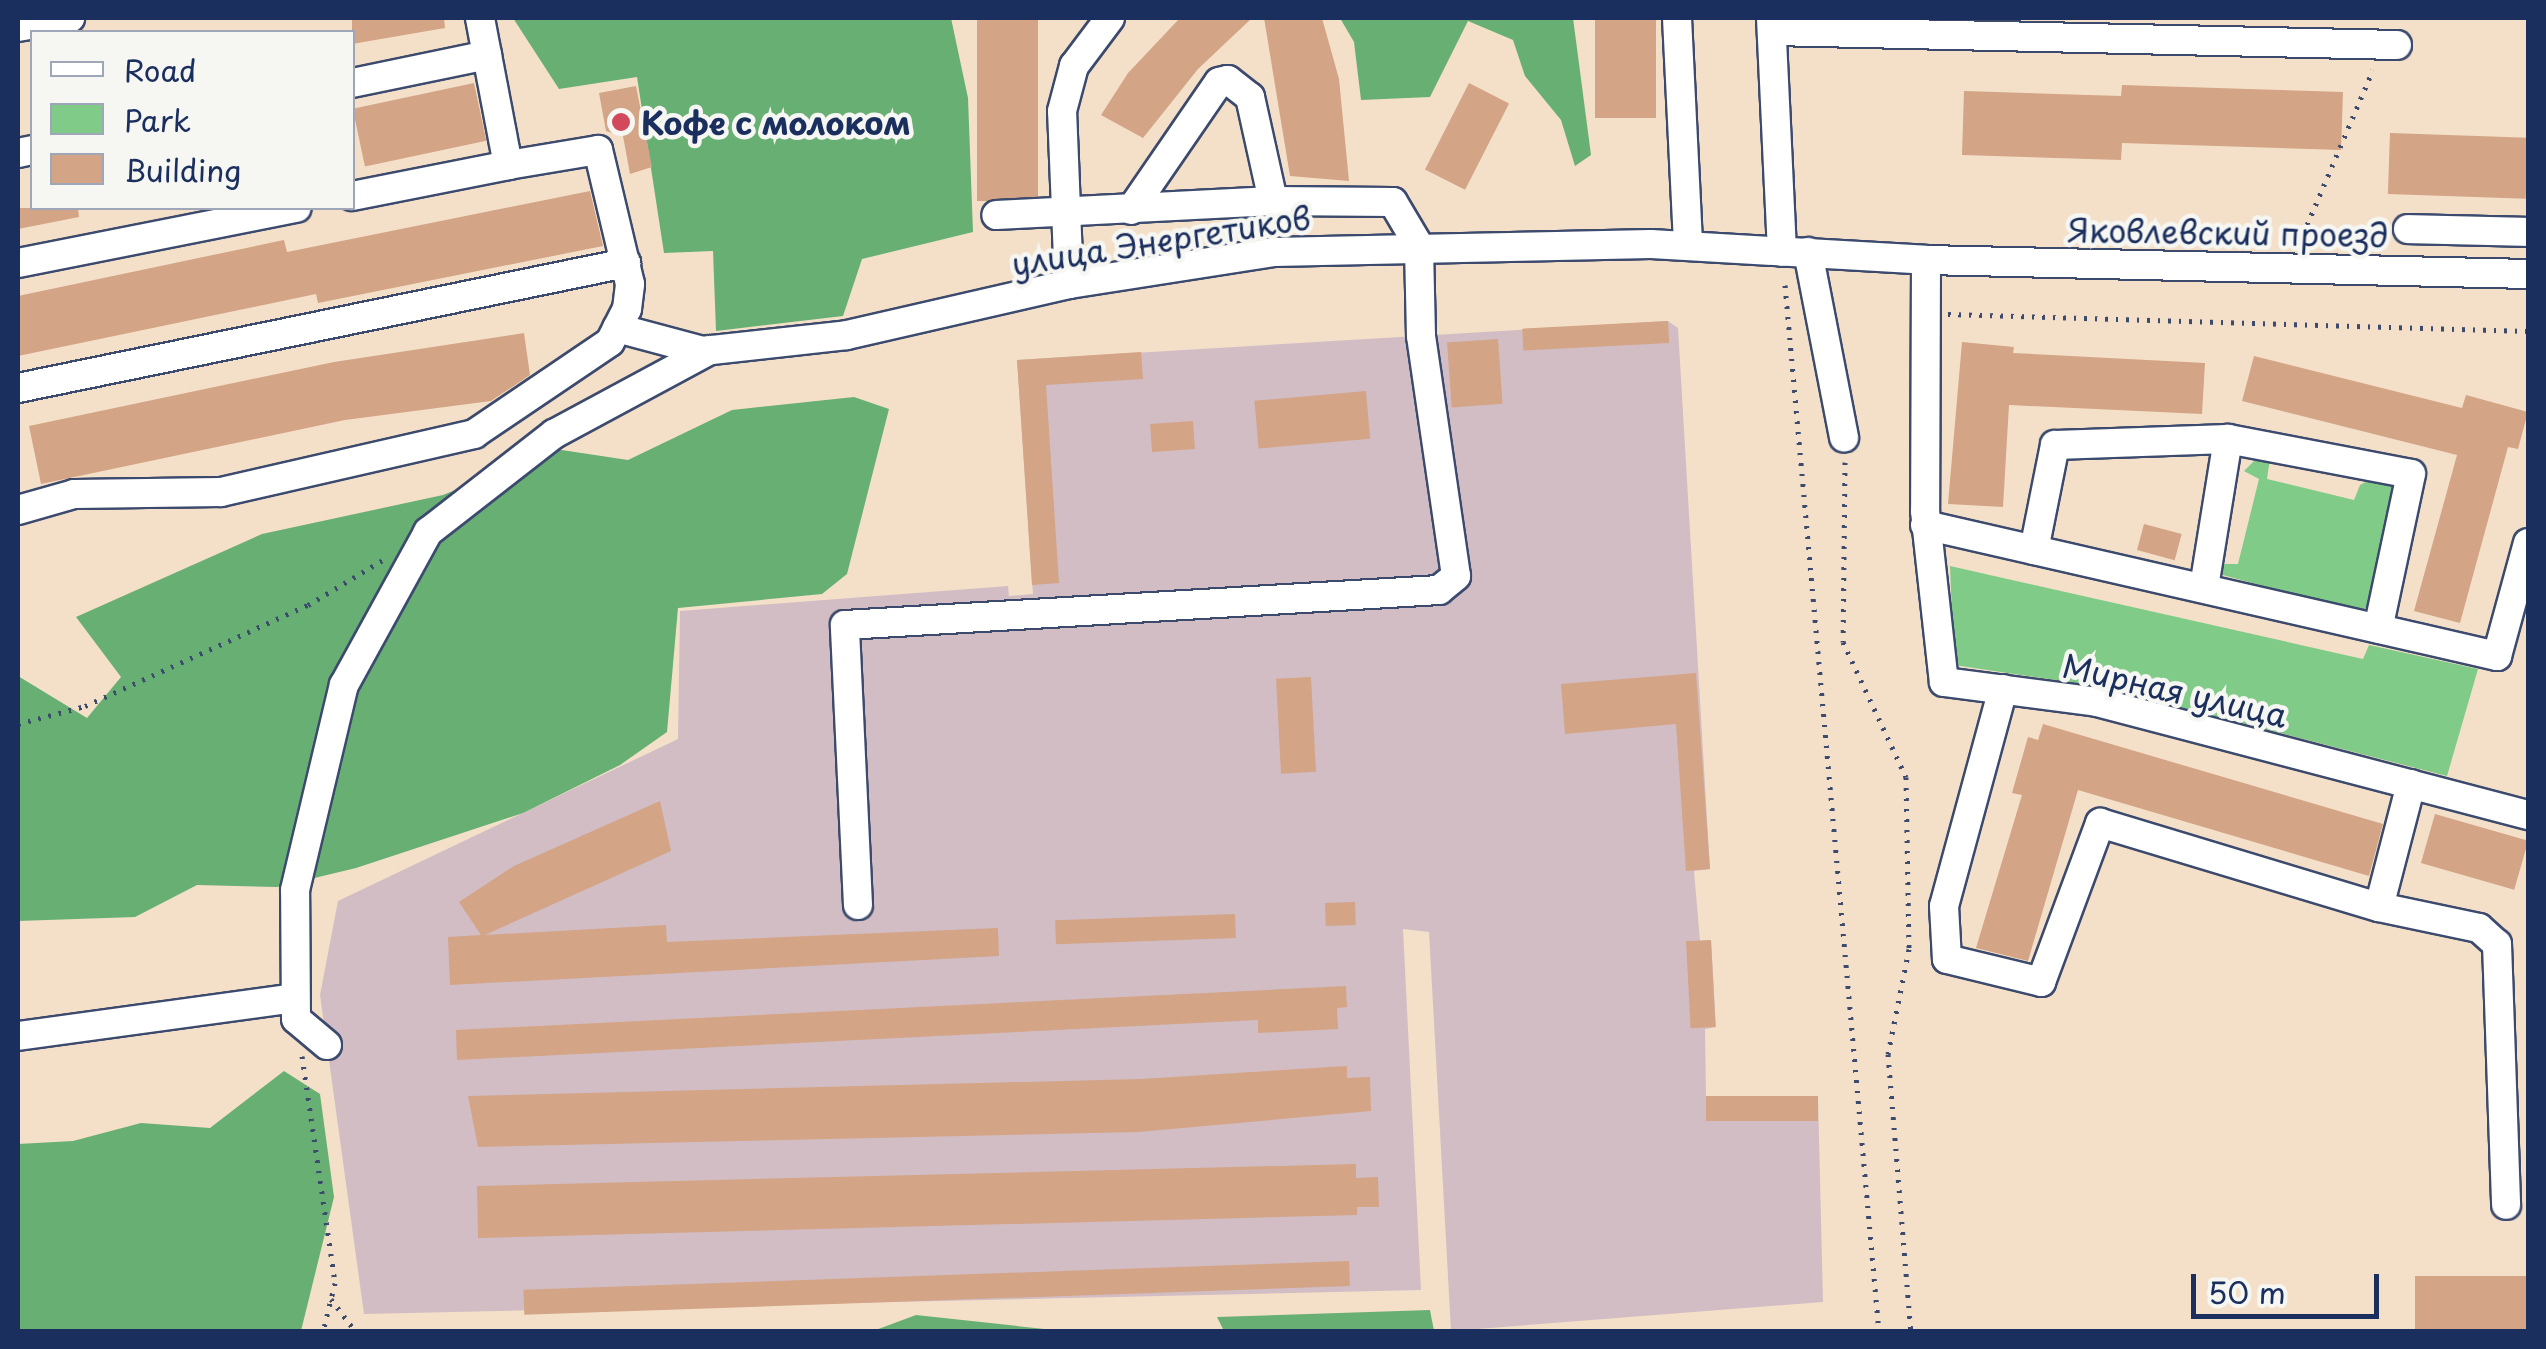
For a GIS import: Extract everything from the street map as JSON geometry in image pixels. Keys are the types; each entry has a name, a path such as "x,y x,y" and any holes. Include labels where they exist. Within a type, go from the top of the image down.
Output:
{"street":[{"path":"18,27 70,18"},
{"path":"480,18 508,165"},
{"path":"1068,284 1062,111 1074,66 1110,18"},
{"path":"1678,18 1688,246"},
{"path":"1844,438 1795,252 1771,24 2390,44"},
{"path":"355,82 488,55"},
{"path":"1131,210 1219,82 1228,80 1250,96 1273,201"},
{"path":"18,510 74,494 221,492 474,434 610,342 628,309 626,264 596,148 355,195"},
{"path":"858,905 844,625 1439,590 1456,576 1421,336 1419,246 1388,199 996,215"},
{"path":"18,264 286,210"},
{"path":"2408,229 2528,232"},
{"name":"улица Энергетиков","path":"617,328 710,350 848,335 1068,284 1274,252 1419,246 1688,246 1795,252"},
{"path":"1795,252 1926,260"},
{"name":"Яковлевский проезд","path":"1926,260 2528,274"},
{"name":"Мирная улица","path":"1926,260 1925,525 1944,682 2097,702 2528,815"},
{"path":"18,388 626,264"},
{"path":"327,1045 295,1008 295,890 344,685 428,532 554,434 710,350"},
{"path":"2034,550 2055,445 2228,439 2410,474 2378,628"},
{"path":"2204,588 2228,439"},
{"path":"1925,525 2498,656 2528,544"},
{"path":"2003,690 1944,906 1947,958 2041,982 2100,823 2379,907 2479,928 2496,944 2506,1206"},
{"path":"2379,907 2411,784"},
{"path":"18,1036 295,1008"}],"path":[{"path":"2289,268 2390,44"},
{"path":"1795,252 1878,1332"},
{"path":"1925,314 2528,331"},
{"path":"1844,438 1843,642 1906,778 1909,949 1888,1054 1911,1332"},
{"path":"18,724 85,706 308,605 428,532"},
{"path":"295,1008 335,1283 323,1332"},
{"path":"331,1299 356,1332"}],"shaded area":[{"path":"1668,321 1678,328 1710,869 1694,871 1700,941 1711,940 1716,1027 1705,1029 1706,1098 1818,1096 1823,1302 1451,1331 1429,932 1403,929 1421,1290 364,1314 320,995 338,901 678,739 680,611 1008,586 1009,596 1033,594 1017,360"}],"green space":[{"path":"513,18 951,18 968,98 973,232 862,259 843,316 716,331 713,251 664,253 637,77 559,89"},
{"path":"1340,18 1573,18 1591,155 1575,166 1561,120 1525,76 1513,40 1468,21 1430,97 1361,100 1354,42"},
{"path":"854,397 889,409 847,574 822,594 678,608 667,732 620,765 523,813 356,868 277,887 197,885 135,917 18,921 18,676 87,718 121,677 76,617 262,534 443,495 555,449 628,460 732,410"},
{"path":"2270,458 2267,479 2354,500 2360,485 2373,478 2391,484 2398,496 2370,606 2358,612 2219,574 2218,564 2238,564 2259,479 2244,471 2255,460"},
{"path":"1950,566 2363,659 2369,645 2478,669 2447,776 2102,687 1954,665"},
{"path":"284,1071 320,1094 334,1197 301,1331 18,1331 18,1144 73,1141 141,1123 210,1128"},
{"path":"1430,1310 1434,1331 1224,1331 1217,1317"},
{"path":"916,1315 1063,1331 873,1331"}],"building":[{"path":"352,18 444,18 445,28 355,43"},
{"path":"977,18 1038,18 1038,201 977,201"},
{"path":"1180,18 1252,18 1198,69 1143,138 1101,115 1128,73"},
{"path":"1264,18 1322,18 1339,79 1349,181 1290,176"},
{"path":"1595,18 1656,18 1656,118 1595,118"},
{"path":"474,83 486,141 365,166 355,108"},
{"path":"1469,83 1509,103 1465,190 1425,169"},
{"path":"2122,85 2343,92 2341,150 2122,143 2121,160 1962,155 1964,91 2121,96"},
{"path":"636,86 652,167 630,174 623,136 606,131 599,93"},
{"path":"2390,133 2528,138 2526,199 2388,194"},
{"path":"590,191 603,246 318,303 316,294 18,356 18,296 284,240 287,252"},
{"path":"18,208 78,210 79,217 18,229"},
{"path":"1668,321 1669,343 1523,351 1522,329"},
{"path":"524,333 530,375 491,401 345,420 41,484 29,426 334,362"},
{"path":"1498,339 1503,404 1452,407 1447,343"},
{"path":"1962,342 2014,347 2013,353 2205,363 2202,414 2009,405 2003,507 1948,504"},
{"path":"1141,352 1143,379 1046,385 1059,583 1032,585 1017,360"},
{"path":"2254,356 2462,408 2466,395 2528,412 2518,449 2508,447 2460,623 2414,611 2457,455 2242,401"},
{"path":"1366,391 1370,439 1259,449 1254,401"},
{"path":"1193,421 1195,449 1152,452 1150,424"},
{"path":"2144,524 2182,534 2175,560 2137,550"},
{"path":"1696,673 1710,869 1686,871 1676,724 1565,734 1561,684"},
{"path":"1311,677 1316,772 1281,774 1276,679"},
{"path":"2043,724 2383,824 2369,876 2078,790 2028,961 1976,948 2022,795 2012,793 2028,737 2038,740"},
{"path":"660,801 671,851 485,935 666,925 667,942 998,928 999,956 450,985 448,937 481,935 459,902 514,866"},
{"path":"2435,814 2528,841 2514,890 2421,863"},
{"path":"1355,902 1356,925 1326,926 1325,903"},
{"path":"1235,914 1236,938 1056,944 1055,920"},
{"path":"1711,940 1716,1027 1691,1028 1686,941"},
{"path":"1346,986 1347,1007 1337,1008 1338,1029 1258,1033 1258,1020 457,1060 456,1030"},
{"path":"1347,1066 1347,1078 1370,1077 1371,1111 1138,1132 478,1147 468,1096 1141,1079"},
{"path":"1706,1096 1818,1096 1818,1121 1706,1121"},
{"path":"1356,1164 1356,1178 1378,1177 1379,1207 1357,1207 1357,1215 478,1238 477,1186"},
{"path":"1349,1261 1350,1286 524,1315 524,1290"},
{"path":"2415,1276 2528,1276 2528,1332 2415,1332"}],"place":[{"name":"Кофе с молоком","path":"621,122"}]}
